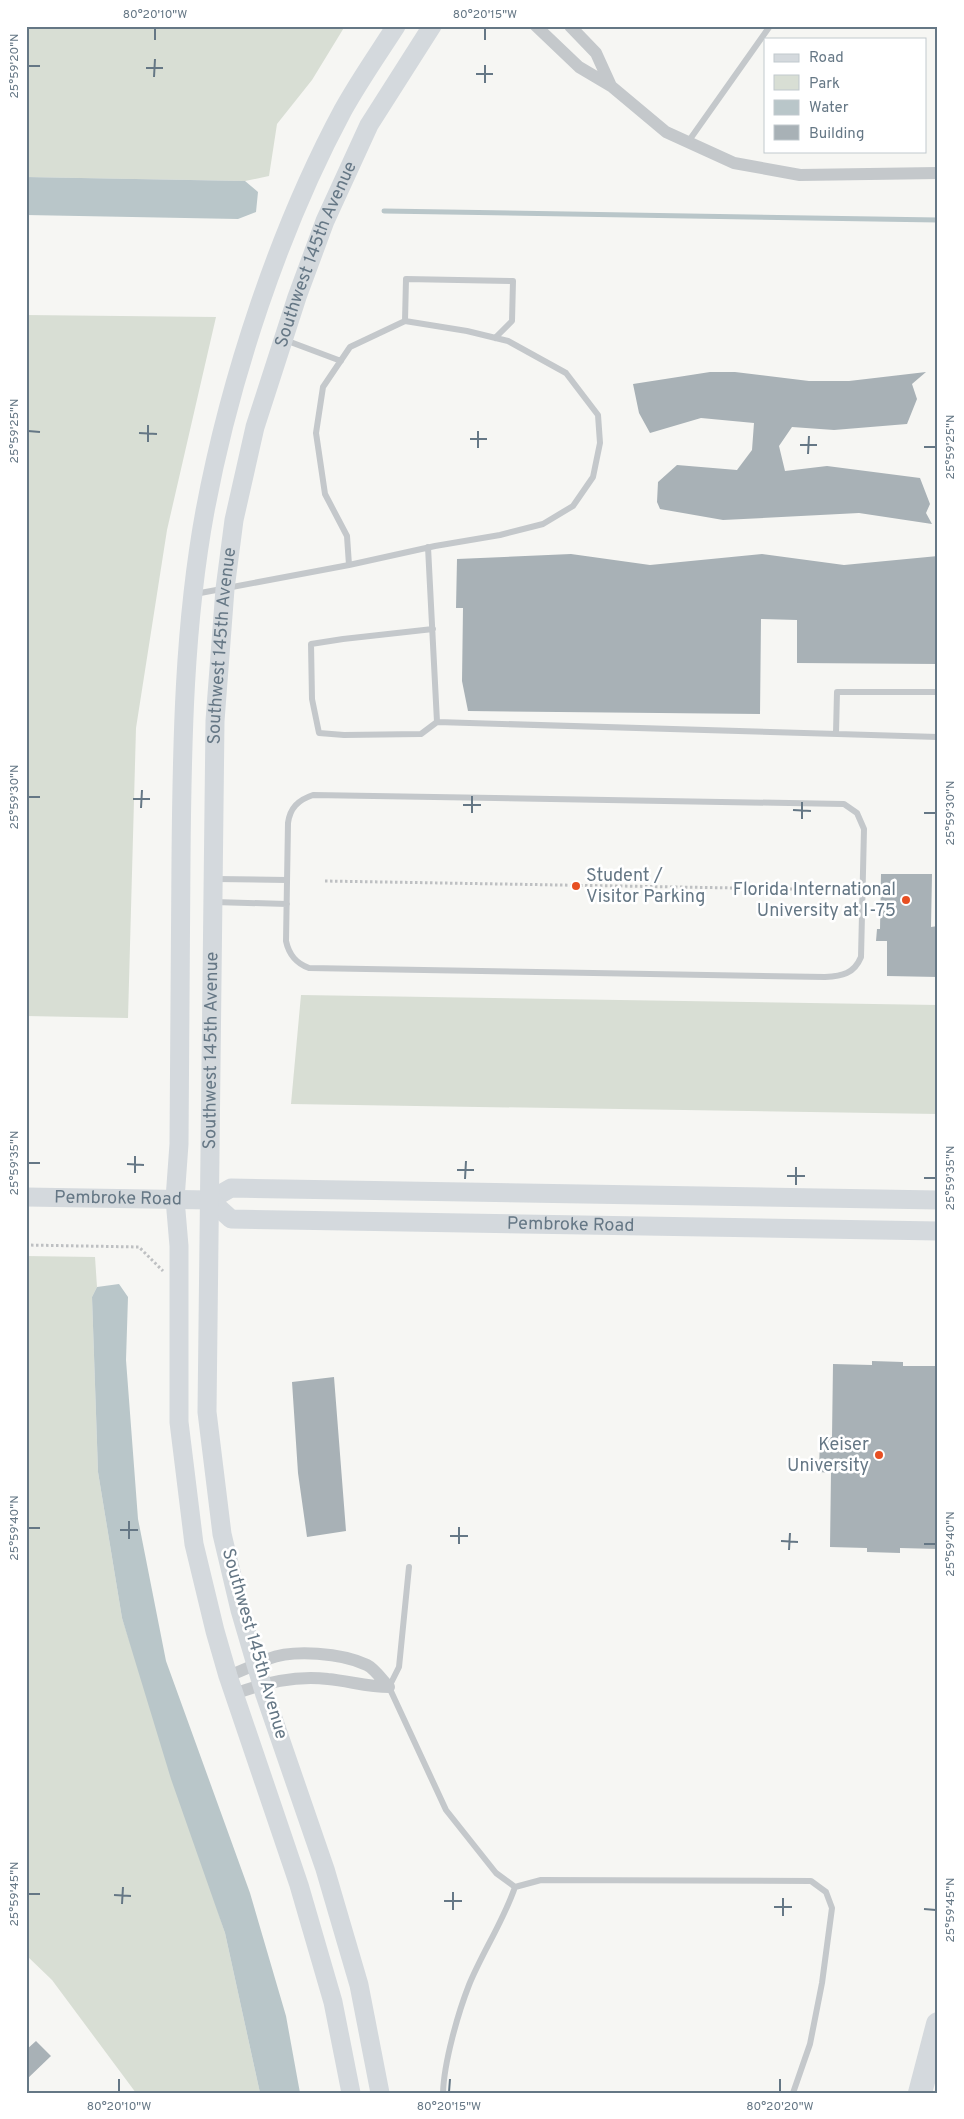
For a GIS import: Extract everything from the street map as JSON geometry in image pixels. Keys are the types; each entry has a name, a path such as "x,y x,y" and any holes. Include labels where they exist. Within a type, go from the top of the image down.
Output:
{"highway":[{"path":"920,2093 938,2024"}],"street":[{"name":"Southwest 145th Avenue","path":"351,2093 333,2002 299,1885 231,1685 215,1631 194,1544 179,1422 178,1246 175,1199 179,1154 182,734 193,594 205,512 227,413 265,290 297,208 344,110 396,26"},
{"name":"Southwest 145th Avenue","path":"380,2093 359,1986 349,1950 325,1869 256,1666 240,1610 222,1534 207,1412 215,721 225,589 234,520 255,427 283,339 325,221 369,125 432,26"},
{"path":"536,26 578,67 612,86 666,132 734,163 800,175 938,173"},
{"path":"570,26 596,53 612,86"},
{"name":"Pembroke Road","path":"26,1197 210,1200 231,1188 938,1200"},
{"name":"Pembroke Road","path":"210,1200 231,1219 938,1231"},
{"path":"231,1685 268,1659 312,1654 343,1657 369,1665 389,1687"},
{"path":"231,1685 262,1684 276,1680 327,1678 369,1687 389,1687"}],"lane":[{"path":"688,142 770,26"},
{"path":"405,321 406,279 513,281 512,321 495,338"},
{"path":"193,594 349,565 428,547 500,535 543,524 574,506 593,477 600,443 598,415 566,374 508,341 467,331 405,321 350,347 323,387 316,433 325,494 347,536 349,565"},
{"path":"283,339 340,361"},
{"path":"428,547 437,722"},
{"path":"433,629 311,644 312,699 319,733 344,735 421,734 437,722 938,737"},
{"path":"836,733 837,692 938,692"},
{"path":"313,796 844,804 857,813 864,828 862,949 859,962 847,974 825,977 309,968 297,962 288,951 286,941 287,880 289,816 297,803 313,796"},
{"path":"213,879 287,880"},
{"path":"212,902 287,904"},
{"path":"409,1566 399,1667 389,1687 446,1810 496,1873 515,1887"},
{"path":"515,1887 541,1880 811,1881 826,1892 832,1908 822,1983 810,2044 793,2093"},
{"path":"443,2093 452,2040 469,1985 506,1912 515,1887"}],"path":[{"path":"324,881 864,890"},
{"path":"26,1245 138,1247 163,1272"}],"green space":[{"path":"26,26 345,26 312,80 277,124 269,176 245,181 26,177"},
{"path":"26,315 216,317 167,530 136,728 128,1018 26,1016"},
{"path":"301,995 938,1005 938,1114 291,1104"},
{"path":"26,1256 95,1257 97,1287 92,1297 98,1472 122,1618 225,1933 260,2093 136,2093 52,1980 26,1955"}],"water":[{"path":"26,177 245,181 258,192 256,212 238,219 26,215"},
{"path":"119,1284 128,1297 126,1360 138,1519 166,1661 250,1893 286,2016 300,2093 260,2093 225,1933 171,1779 122,1618 98,1472 92,1297 97,1287"}],"building":[{"path":"710,372 735,372 809,381 849,381 926,372 912,384 917,399 907,424 834,430 792,427 779,446 785,471 827,466 920,478 930,504 926,513 932,524 859,513 723,520 660,509 657,502 658,482 677,465 737,470 752,450 754,423 701,418 650,433 639,413 633,384"},
{"path":"571,554 650,565 762,554 844,565 938,556 938,664 797,663 797,620 761,619 760,714 468,711 462,681 463,608 456,608 457,559"},
{"name":"Florida International University at I-75","path":"881,874 932,874 931,927 938,926 938,977 887,976 887,941 876,941 877,929 880,929"},
{"name":"Keiser University","path":"872,1361 903,1362 903,1366 938,1366 938,1549 900,1548 900,1553 867,1552 867,1548 830,1547 831,1473 819,1472 820,1437 832,1437 833,1364 872,1365"},
{"path":"334,1377 346,1531 307,1537 298,1473 292,1382"},
{"path":"36,2041 51,2056 26,2080 26,2050"}],"waterway":[{"path":"384,211 938,220"}],"place":[{"name":"Student / Visitor Parking","path":"576,886"},
{"name":"Florida International University at I-75","path":"906,900"},
{"name":"Keiser University","path":"879,1455"}]}
